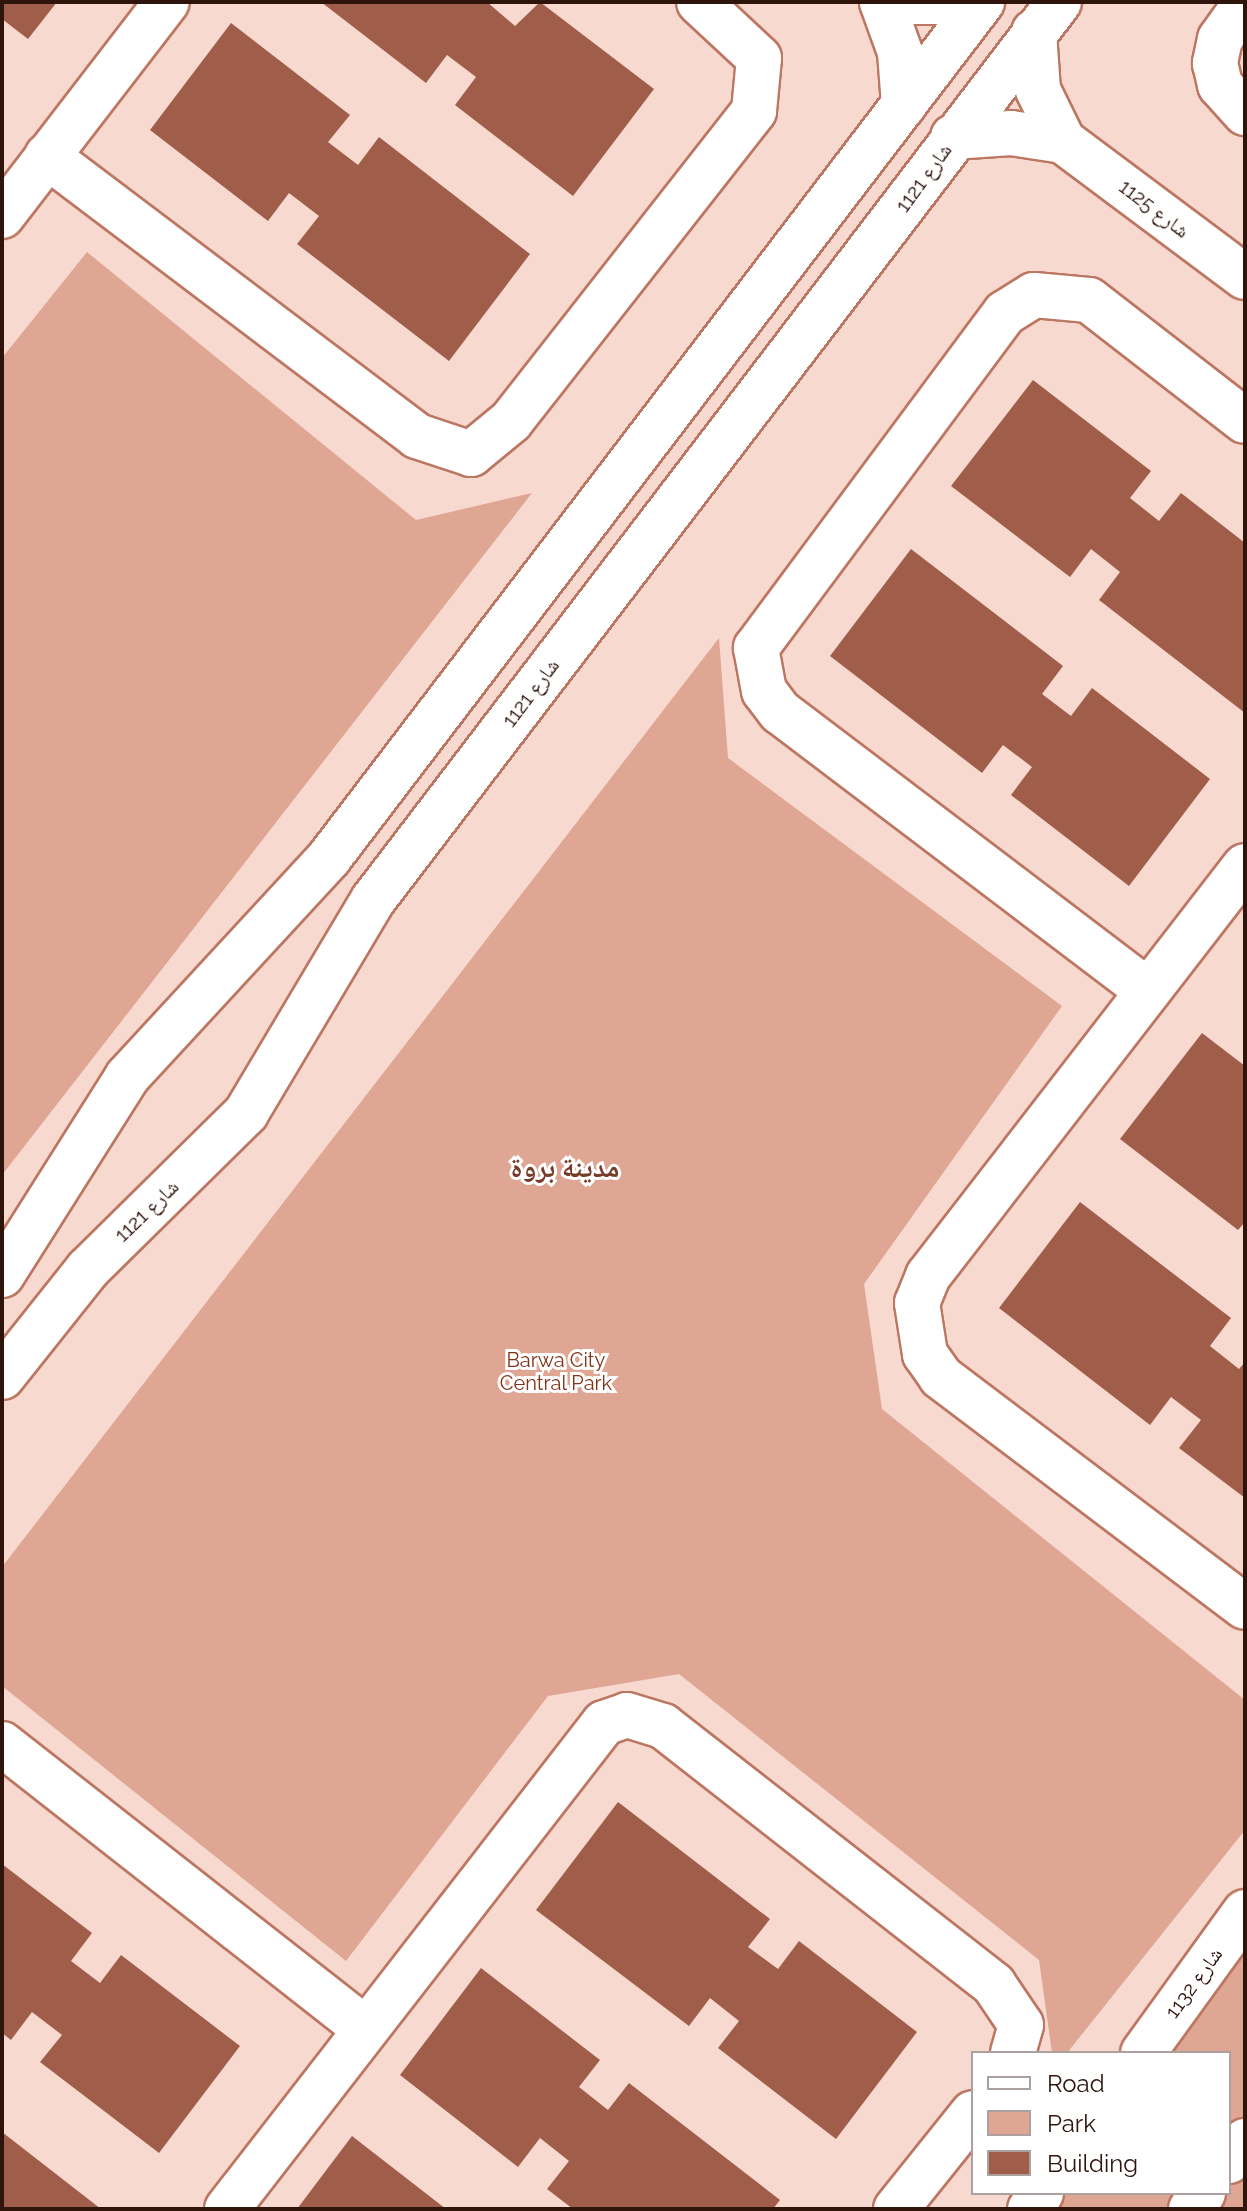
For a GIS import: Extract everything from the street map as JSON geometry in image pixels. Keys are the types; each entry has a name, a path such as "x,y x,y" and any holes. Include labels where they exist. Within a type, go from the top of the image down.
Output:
{"street":[{"path":"2,216 167,2"},
{"path":"47,156 417,436 471,454 511,421 754,111 759,58 699,2"},
{"path":"904,105 900,52 882,2 964,2"},
{"path":"2,1275 127,1077 329,858 982,2"},
{"path":"1245,4 1220,39 1215,63 1220,85 1245,113"},
{"name":"شارع 1121","path":"2,1377 88,1269 246,1113 373,900 1046,17"},
{"name":"شارع 1125","path":"1046,17 1038,90 1063,141 1245,277"},
{"name":"شارع 1125","path":"953,137 1011,133 1063,141"},
{"path":"1148,991 780,712 764,691 756,648 1005,313 1034,295 1089,300 1245,421"},
{"path":"1245,866 928,1276 917,1303 918,1331 941,1377 1245,1607"},
{"path":"227,2209 604,1723 627,1715 663,1726 994,1985 1021,2025 1014,2051"},
{"path":"2,1744 365,2029"},
{"name":"شارع 1132","path":"1144,2051 1245,1912"},
{"path":"896,2209 971,2115"},
{"path":"1231,2158 1245,2141"}],"green space":[{"path":"87,252 416,520 532,493 2,1175 2,358"},
{"name":"Barwa City Central Park","path":"719,638 728,758 1062,1006 864,1284 882,1409 1245,1700 1245,1830 1069,2051 1052,2051 1039,1960 679,1674 548,1696 346,1961 2,1686 2,1567"},
{"path":"1245,1945 1245,2209 1048,2209 1058,2195 1231,2195 1231,2051 1166,2051"}],"building":[{"path":"2,2 57,2 28,39 2,19"},
{"path":"321,2 487,2 515,26 540,2 654,89 573,196 455,105 476,77 447,55 426,83"},
{"path":"231,23 350,115 328,142 358,165 379,137 530,254 449,361 297,244 319,216 289,193 268,221 150,130"},
{"path":"1033,380 1151,471 1130,498 1159,521 1181,493 1245,543 1245,713 1099,600 1120,572 1091,549 1070,577 951,486"},
{"path":"911,549 1063,666 1042,694 1071,716 1092,688 1210,779 1129,886 1011,795 1032,767 1003,745 982,773 830,656"},
{"path":"1202,1033 1245,1066 1245,1222 1238,1230 1120,1139"},
{"path":"1080,1202 1231,1318 1210,1346 1239,1369 1245,1362 1245,1498 1179,1448 1201,1420 1171,1397 1150,1425 999,1308"},
{"path":"618,1802 770,1919 748,1947 778,1969 799,1941 917,2032 836,2139 718,2048 739,2021 710,1998 689,2026 536,1910"},
{"path":"2,1864 92,1933 71,1961 100,1983 121,1955 240,2046 159,2153 40,2062 62,2035 32,2012 11,2040 2,2033"},
{"path":"481,1968 600,2060 579,2087 608,2110 629,2083 780,2200 773,2209 573,2209 547,2189 569,2161 540,2138 518,2167 400,2075"},
{"path":"2,2132 101,2209 2,2209"},
{"path":"352,2136 446,2209 297,2209"}],"district":[{"name":"مدينة بروة","path":"565,1168"}]}
